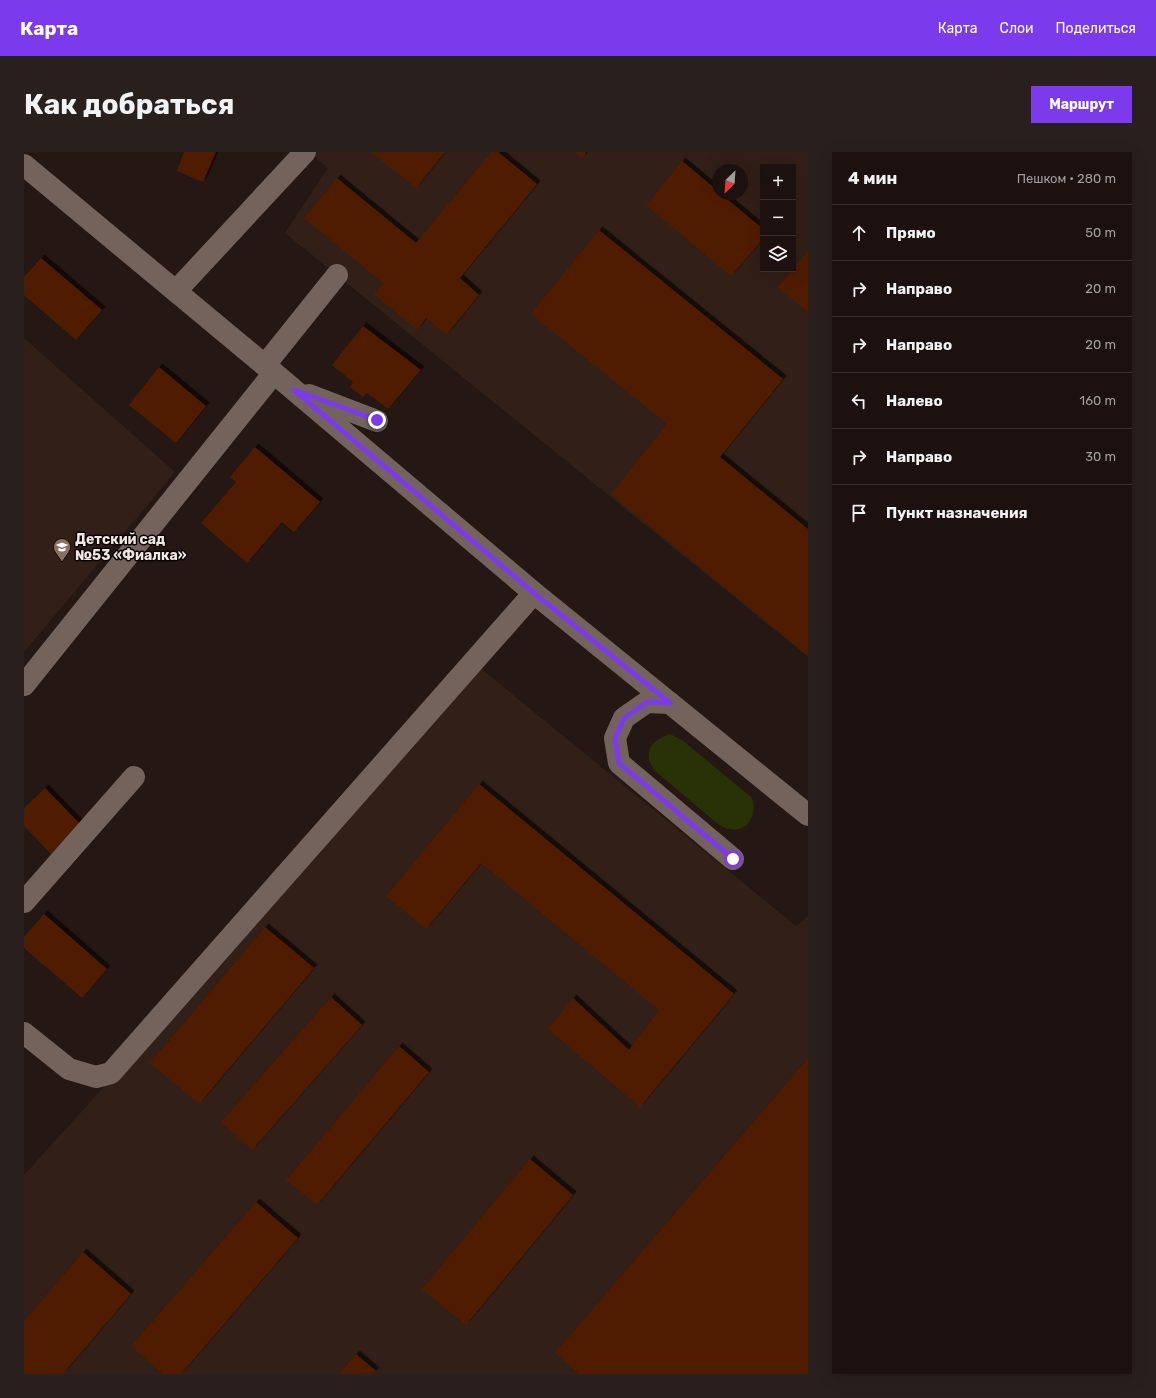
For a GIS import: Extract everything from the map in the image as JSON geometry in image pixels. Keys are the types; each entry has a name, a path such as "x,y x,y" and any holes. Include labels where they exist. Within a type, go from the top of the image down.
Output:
{"street":[{"path":"176,291 305,152"},
{"path":"24,165 270,369 534,593 808,816"},
{"path":"24,685 270,369 337,275"},
{"path":"294,390 377,420"},
{"path":"24,1033 70,1068 96,1077 110,1073 133,1059 534,593"},
{"path":"670,703 647,702 624,718 615,738 619,763 733,859"},
{"path":"24,902 134,777"}],"shaded area":[{"path":"309,152 808,152 808,657 285,233 328,168"},
{"name":"Детский сад №53 «Фиалка»","path":"24,338 175,472 24,652"},
{"path":"479,667 796,926 808,916 808,1374 24,1374 24,1175 190,992"}],"green space":[{"path":"670,734 682,740 751,797 754,808 751,820 747,824 742,828 737,829 727,828 718,824 655,771 649,758 650,748 658,740"}],"building":[{"path":"184,152 216,152 203,182 177,171"},
{"path":"371,152 445,152 416,188"},
{"path":"491,152 498,152 537,184 460,278 479,295 446,335 426,318 417,330 374,294 383,283 304,218 337,178 416,243"},
{"path":"574,152 586,152 582,158"},
{"path":"682,161 712,186 712,200 728,200 760,226 760,242 731,276 646,205"},
{"path":"599,230 783,379 720,457 808,529 808,656 611,494 667,424 531,314"},
{"path":"808,251 808,312 778,287 790,272 796,272 796,265"},
{"path":"41,258 102,310 76,340 24,295 24,277"},
{"path":"363,326 421,370 388,409 367,393 363,397 350,387 353,382 332,365"},
{"path":"159,367 206,406 176,443 129,405"},
{"path":"255,447 320,502 294,532 282,522 247,563 201,523 236,482 230,477"},
{"path":"479,784 734,994 640,1107 548,1029 573,998 629,1050 659,1010 481,863 426,929 386,896"},
{"path":"45,788 84,828 54,857 24,826 24,808"},
{"path":"44,914 107,969 82,998 24,948 24,937"},
{"path":"265,927 314,968 199,1104 150,1063"},
{"path":"331,997 362,1025 252,1150 221,1122"},
{"path":"399,1046 429,1072 317,1205 286,1180"},
{"path":"808,1058 808,1374 579,1374 555,1353"},
{"path":"530,1159 573,1195 466,1325 422,1289"},
{"path":"256,1202 298,1238 181,1374 163,1374 131,1346"},
{"path":"83,1252 131,1294 63,1374 24,1374 24,1321"},
{"path":"356,1354 376,1371 373,1374 339,1374"}],"place":[{"name":"Детский сад №53 «Фиалка»","path":"62,562"}],"route":[{"path":"377,420 294,390 534,593 670,703 647,702 624,718 615,738 619,763 733,859"}]}
